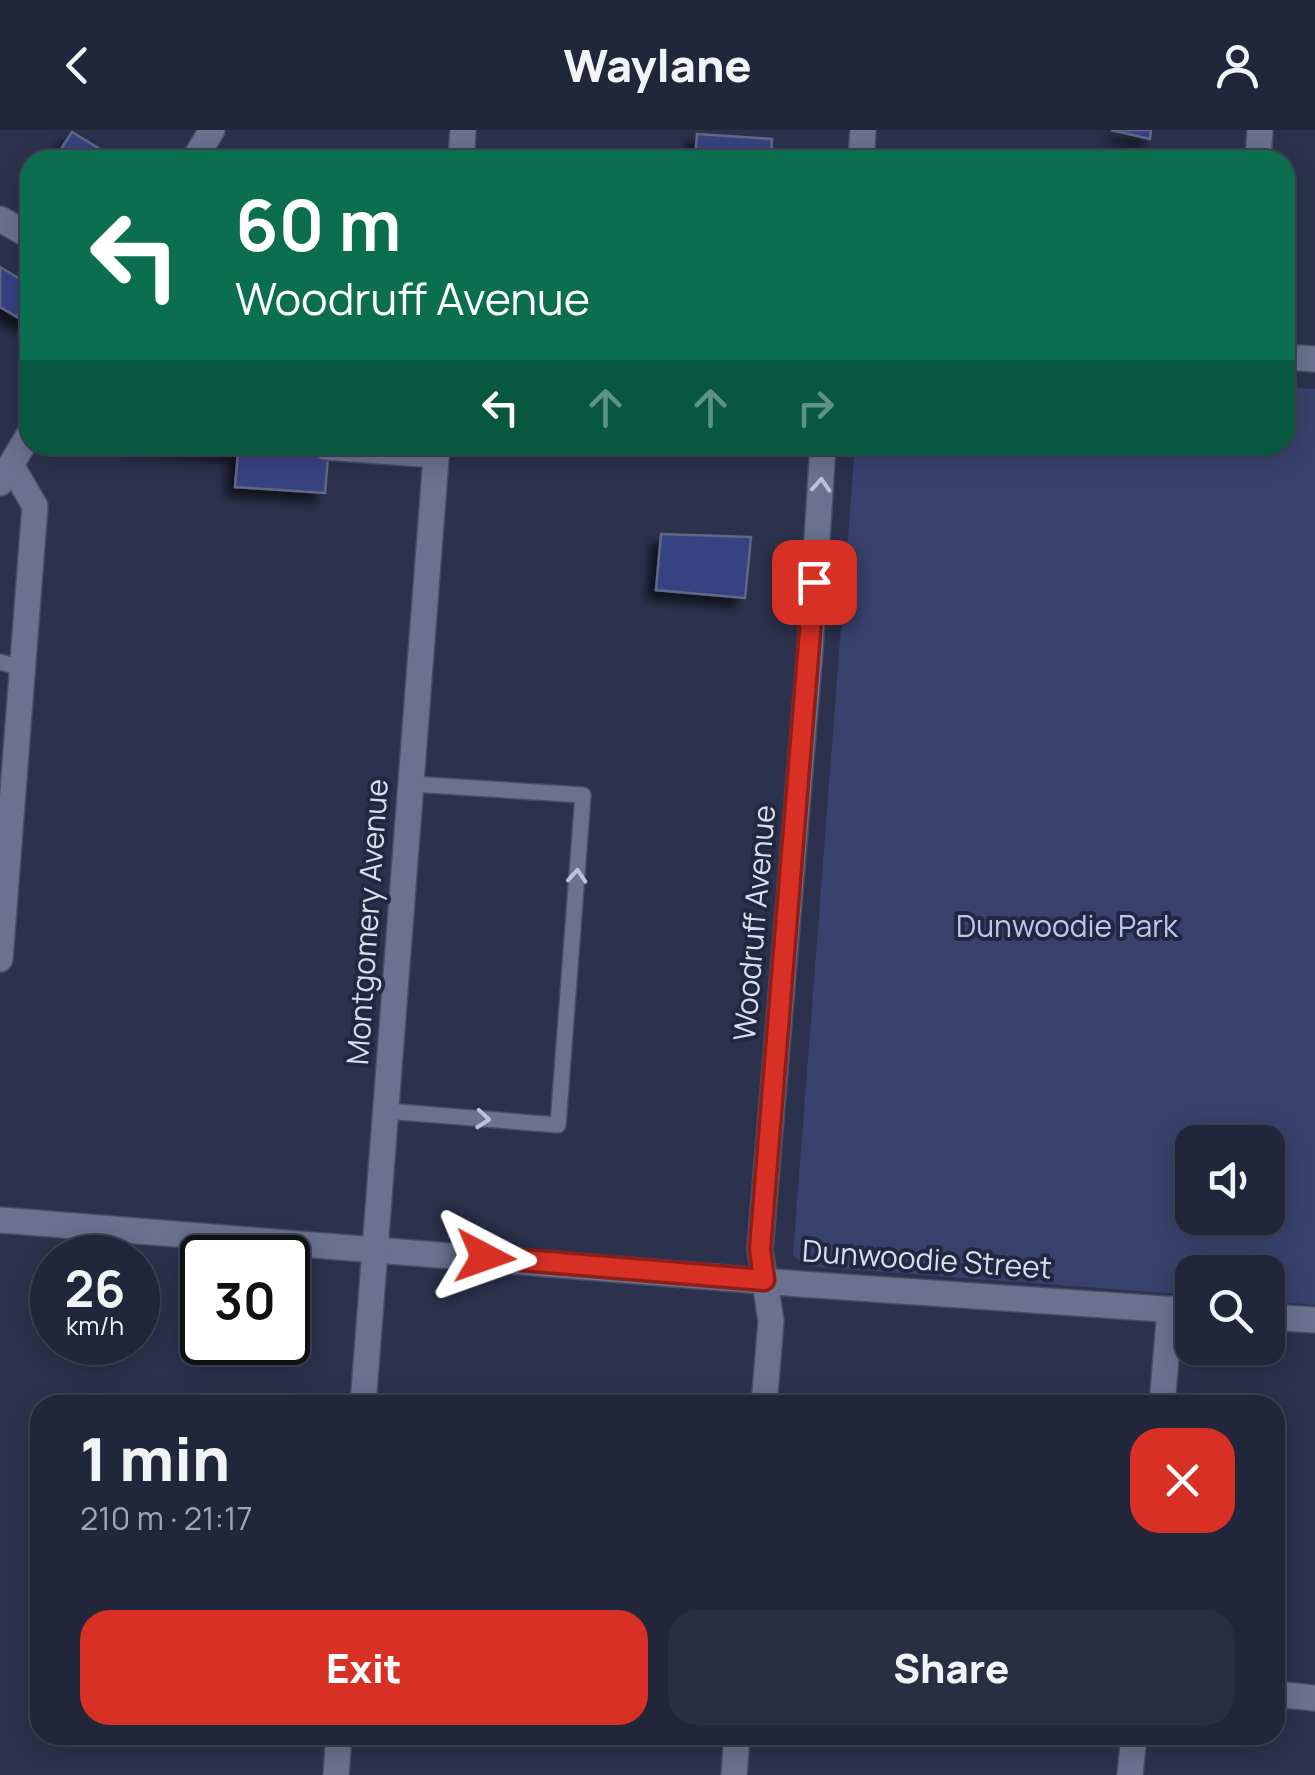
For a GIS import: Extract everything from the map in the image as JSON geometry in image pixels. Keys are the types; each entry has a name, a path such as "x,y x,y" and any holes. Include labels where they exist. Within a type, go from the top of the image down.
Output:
{"street":[{"path":"0,959 11,665 35,506 6,474 20,450"},
{"name":"Montgomery Avenue","path":"364,1395 437,455"},
{"name":"Woodruff Avenue","path":"765,1395 771,1321 760,1249 823,455"},
{"name":"Dunwoodie Street","path":"0,1220 1175,1309"},
{"path":"1285,1318 1315,1320"},
{"path":"1164,1395 1175,1343"},
{"path":"1285,1695 1315,1698"},
{"path":"336,1775 338,1745"},
{"path":"734,1775 736,1745"},
{"path":"1130,1775 1133,1745"}],"lane":[{"path":"386,1111 558,1125 584,796 411,784"}],"green space":[{"name":"Dunwoodie Park","path":"1295,388 1315,389 1315,1305 1285,1302 1285,1255 1175,1255 1175,1294 805,1266 793,1255 854,455 1295,455"}],"building":[{"path":"1111,130 1151,130 1150,139"},
{"path":"72,132 102,150 60,150"},
{"path":"697,134 772,139 771,150 696,150"},
{"path":"0,267 20,279 20,319 0,307"},
{"path":"238,455 328,455 325,493 235,487"},
{"path":"661,534 751,537 745,598 656,590"}],"route":[{"path":"485,1257 764,1280 760,1249 814,582"}]}
